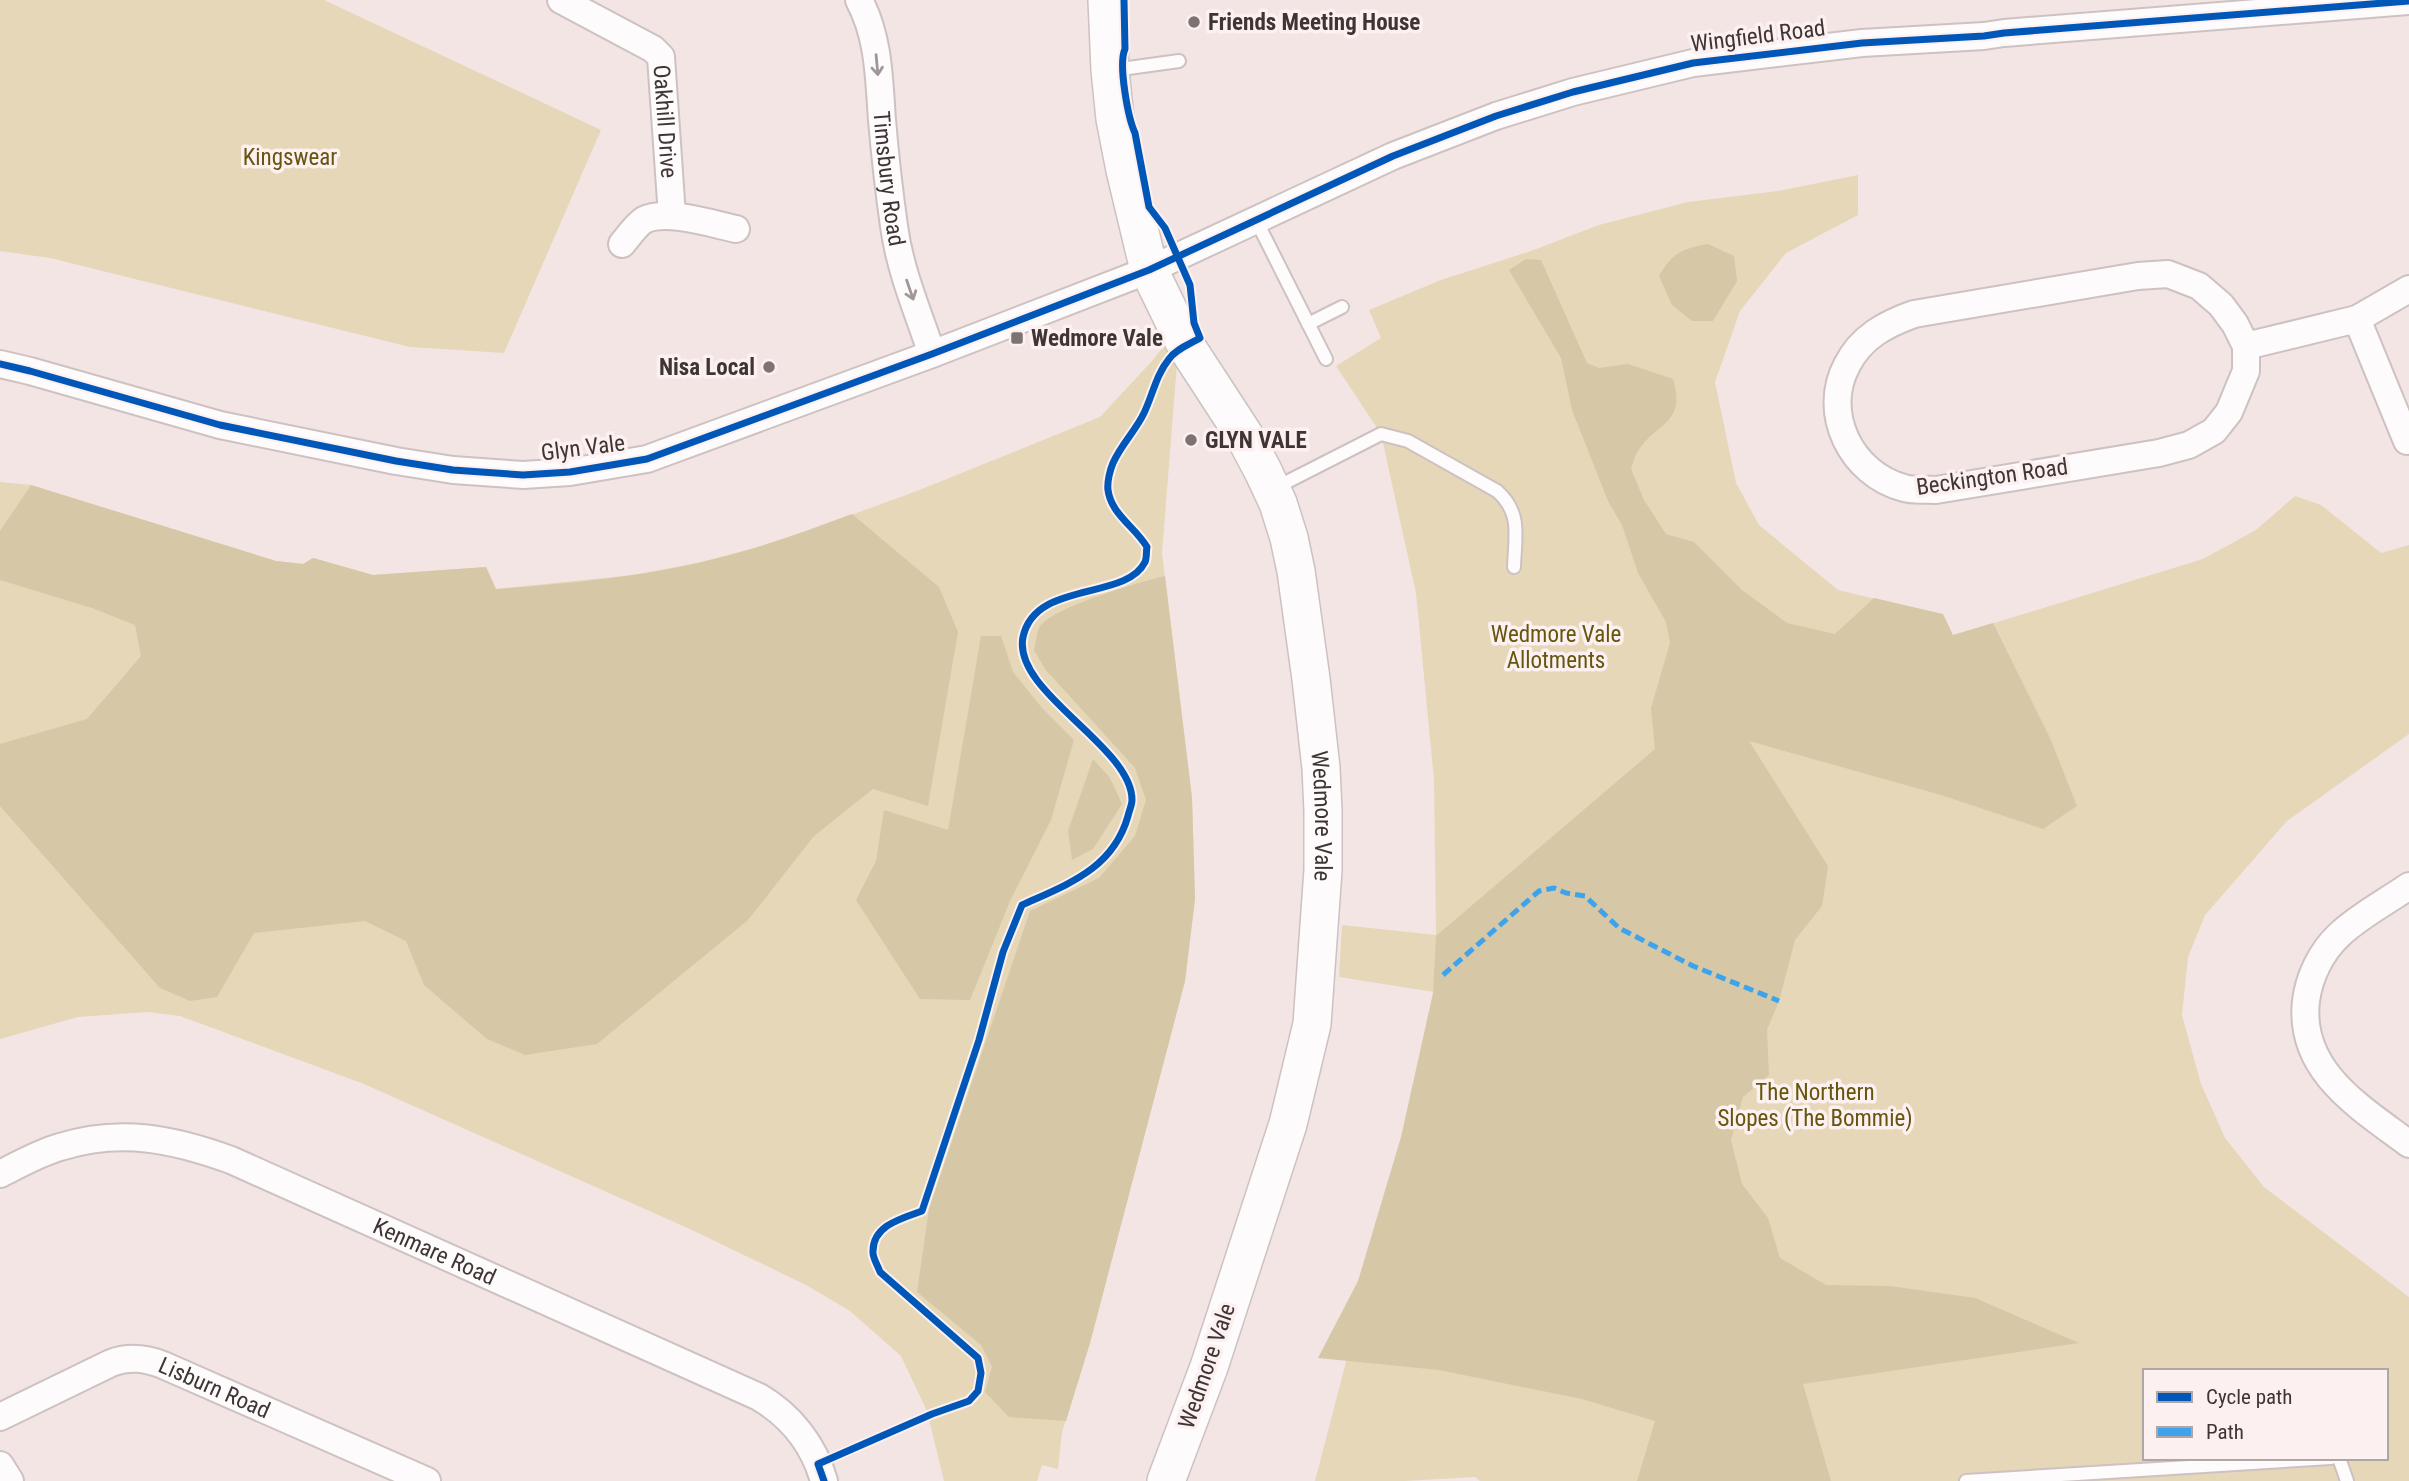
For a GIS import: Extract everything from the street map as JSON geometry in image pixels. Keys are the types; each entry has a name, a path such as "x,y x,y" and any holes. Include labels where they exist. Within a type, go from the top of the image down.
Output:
{"street":[{"name":"Oakhill Drive","path":"562,0 653,49 661,57 672,216"},
{"name":"Timsbury Road","path":"859,0 876,46 887,175 904,275 932,354"},
{"name":"Wedmore Vale","path":"1107,0 1115,120 1149,270 1186,346 1244,435 1271,489 1289,538 1296,571 1321,768 1323,870 1312,1024 1288,1124 1209,1367 1167,1481"},
{"name":"Wingfield Road","path":"1149,270 1393,156 1496,116 1573,92 1693,63 1862,43 1984,36 2409,1"},
{"path":"622,244 643,221 672,216 736,229"},
{"name":"Glyn Vale","path":"0,364 30,370 220,425 283,439 453,470 523,475 570,472 647,459 932,354 1149,270"},
{"name":"Beckington Road","path":"2168,274 2199,286 2221,304 2246,346 2246,371 2229,412 2214,431 2189,445 2159,453 1936,489 1905,489 1880,478 1860,461 1846,442 1839,418 1839,382 1848,362 1863,343 1885,324 1914,314 2138,276 2168,274"},
{"path":"2246,346 2357,319 2409,289"},
{"path":"2357,319 2407,442"},
{"path":"2409,886 2348,927 2328,947 2312,976 2305,1012 2309,1043 2326,1076 2357,1105 2409,1144"},
{"name":"Kenmare Road","path":"0,1174 62,1146 110,1137 169,1140 231,1160 759,1397 783,1414 797,1429 811,1450 824,1481"},
{"name":"Lisburn Road","path":"0,1417 111,1363 145,1359 427,1481"},
{"path":"0,1465 10,1481"}],"lane":[{"path":"1110,70 1179,61"},
{"path":"1256,220 1326,359"},
{"path":"1308,324 1342,307"},
{"path":"1271,489 1381,434 1408,441 1497,491 1508,501 1516,520 1514,567"},
{"path":"1966,1481 2299,1460"},
{"path":"2340,1460 2347,1481"}],"green space":[{"name":"Kingswear","path":"0,0 324,0 601,130 504,353 410,347 50,258 0,251"},
{"name":"The Northern Slopes (The Bommie)","path":"1858,175 1858,215 1786,253 1740,311 1715,382 1736,483 1759,525 1838,590 1942,615 1952,636 2203,559 2256,530 2295,496 2321,505 2381,553 2409,545 2409,734 2287,821 2205,915 2188,957 2182,1015 2201,1084 2225,1138 2264,1187 2409,1297 2409,1481 2029,1481 2330,1464 2011,1481 1480,1481 1475,1477 1405,1481 1315,1481 1346,1362 1359,1281 1402,1137 1434,992 1339,977 1342,925 1436,935 1434,780 1416,593 1381,434 1336,366 1381,338 1369,310 1441,280 1531,251 1599,225 1688,202 1778,191"},
{"path":"1164,346 1177,363 1162,553 1192,798 1195,899 1185,981 1090,1343 1062,1432 1058,1469 1042,1465 1037,1481 944,1481 927,1411 901,1356 850,1311 806,1285 692,1230 364,1084 180,1016 147,1012 78,1017 0,1039 0,482 31,485 276,561 303,564 313,558 373,575 486,567 496,589 633,575 697,563 774,543 917,491 1100,417"}],"shaded area":[{"path":"1708,244 1734,256 1737,281 1713,321 1692,321 1672,305 1659,276 1679,253"},
{"path":"1526,259 1541,260 1587,363 1599,368 1628,364 1673,379 1676,406 1673,415 1644,443 1631,469 1644,500 1666,534 1694,542 1742,590 1787,623 1835,634 1874,598 1943,614 1953,635 1993,623 2050,738 2077,806 2043,829 1941,795 1749,741 1828,866 1822,906 1795,940 1779,1001 1767,1030 1769,1075 1743,1097 1731,1140 1742,1184 1768,1218 1780,1258 1826,1285 1890,1286 1975,1298 2079,1343 1803,1384 1831,1481 1637,1481 1655,1421 1582,1399 1439,1370 1318,1358 1358,1281 1401,1137 1433,993 1436,936 1655,749 1651,708 1670,643 1666,622 1638,573 1622,525 1608,501 1572,410 1561,358 1509,270"},
{"path":"31,485 276,561 303,564 313,558 373,575 486,567 496,589 572,583 698,563 795,535 852,514 939,587 958,632 928,806 873,789 814,836 748,920 597,1044 525,1055 487,1039 424,985 406,941 365,921 254,933 217,997 190,1001 160,988 0,806 0,744 87,719 141,656 135,625 92,608 0,580 0,531"},
{"path":"1165,576 1192,798 1195,899 1185,981 1090,1343 1066,1421 1009,1417 985,1392 992,1367 981,1345 917,1292 929,1209 1030,911 1099,878 1135,836 1146,800 1135,768 1045,669 1034,650 1038,630 1046,620 1077,604"},
{"path":"981,636 1001,636 1013,672 1042,708 1074,740 1051,820 1010,901 970,1000 920,999 856,900 876,861 884,810 948,830"},
{"path":"1093,759 1110,778 1122,804 1093,849 1072,860 1068,831"}],"marked path":[{"path":"1443,975 1539,891 1554,888 1585,896 1619,928 1693,966 1779,1001"}],"cycle path":[{"path":"824,1481 818,1464 932,1414 969,1401 978,1391 981,1373 978,1358 880,1272 873,1256 874,1242 890,1224 922,1211 979,1040 1003,952 1022,905 1072,882 1100,862 1121,834 1132,804 1127,780 1113,759 1035,678 1025,658 1023,637 1031,619 1044,607 1120,582 1135,574 1145,562 1147,547 1118,513 1110,499 1110,473 1116,456 1144,413 1165,365 1175,352 1200,338 1194,323 1190,285 1165,228 1149,207 1125,91 1124,0"},
{"path":"0,364 220,425 396,461 453,470 523,475 570,472 647,459 932,354 1149,270 1393,156 1496,116 1573,92 1693,63 1862,43 1984,36 2409,1"}],"place":[{"name":"Friends Meeting House","path":"1194,22"},
{"name":"Wedmore Vale","path":"1017,338"},
{"name":"Nisa Local","path":"769,367"},
{"name":"GLYN VALE","path":"1191,440"}],"park label":[{"name":"Wedmore Vale Allotments","path":"1556,647"}]}
